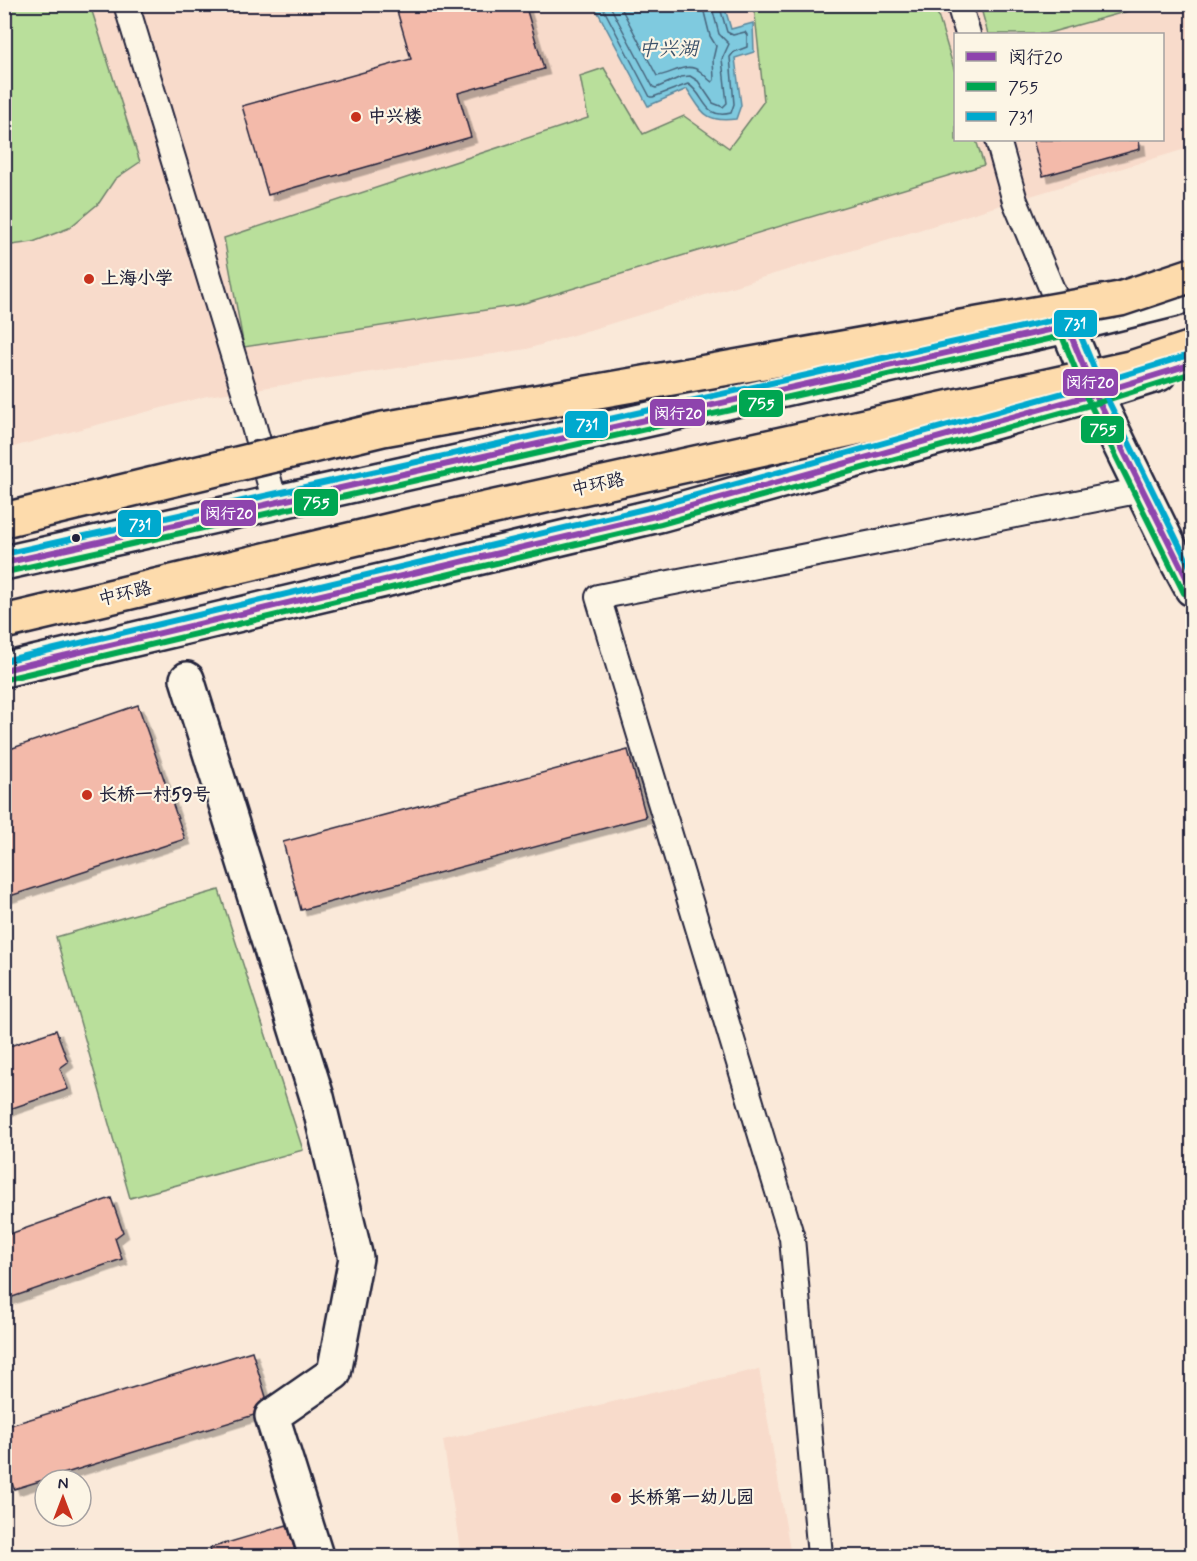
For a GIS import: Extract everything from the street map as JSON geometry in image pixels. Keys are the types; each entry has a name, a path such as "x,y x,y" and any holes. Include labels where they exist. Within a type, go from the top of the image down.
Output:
{"highway":[{"path":"4,520 383,429 1120,298 1192,275"},
{"name":"中环路","path":"4,622 408,526 1134,367 1192,348"}],"main road":[{"path":"4,562 1067,326 1176,299 1192,292"},
{"path":"1067,326 1095,394 1192,589"},
{"path":"4,670 659,515 1095,394 1192,364"},
{"path":"187,679 317,1097 356,1258 334,1373 272,1416 316,1557"}],"lane":[{"path":"126,4 244,391 275,502"},
{"path":"959,4 968,33"},
{"path":"998,141 1016,201 1067,326"},
{"path":"820,1557 792,1239 598,597 1142,490"}],"shaded area":[{"path":"5,5 1192,5 1192,147 527,349 207,396 5,449"},
{"name":"长桥第一幼儿园","path":"759,1369 791,1556 461,1556 443,1440"}],"green space":[{"path":"5,4 90,5 140,162 115,179 99,203 69,228 33,242 5,246"},
{"path":"980,4 1150,5 1049,33 988,33"},
{"path":"751,5 935,5 954,69 954,141 976,141 984,165 518,305 244,347 224,238 588,118 580,76 604,68 643,134 684,116 729,148 764,101 755,15"},
{"path":"219,890 303,1150 130,1198 56,937"}],"water":[{"name":"中兴湖","path":"594,5 724,5 731,29 753,23 754,52 735,58 741,105 736,119 717,119 706,114 687,89 648,106"}],"building":[{"name":"中兴楼","path":"395,4 525,4 544,69 458,93 471,137 268,195 242,106 411,59"},
{"path":"1033,141 1139,141 1140,149 1043,176"},
{"name":"长桥一村59号","path":"138,705 185,839 4,898 4,751"},
{"path":"628,750 646,817 301,910 283,842"},
{"path":"56,1030 68,1062 60,1068 68,1089 4,1111 4,1048"},
{"path":"111,1198 123,1232 115,1238 122,1259 4,1300 4,1236"},
{"path":"252,1351 266,1397 255,1409 254,1415 82,1468 33,1468 33,1483 14,1489 4,1459 4,1427"},
{"path":"287,1525 297,1557 212,1557 210,1548"}],"transit line":[{"name":"731","path":"4,554 1067,317 1075,322 1103,390 1192,571"},
{"name":"闵行20","path":"4,563 1067,326 1095,394 1192,589"},
{"name":"755","path":"6,572 1062,336 1087,398 1184,593"},
{"name":"731","path":"4,661 657,506 1092,385 1189,355"},
{"name":"闵行20","path":"4,670 659,515 1095,394 1192,364"},
{"name":"755","path":"6,679 661,524 1097,403 1192,373"}],"place":[{"name":"中兴楼","path":"356,117"},
{"name":"上海小学","path":"89,279"},
{"name":"长桥一村59号","path":"87,795"},
{"name":"长桥第一幼儿园","path":"616,1498"}]}
